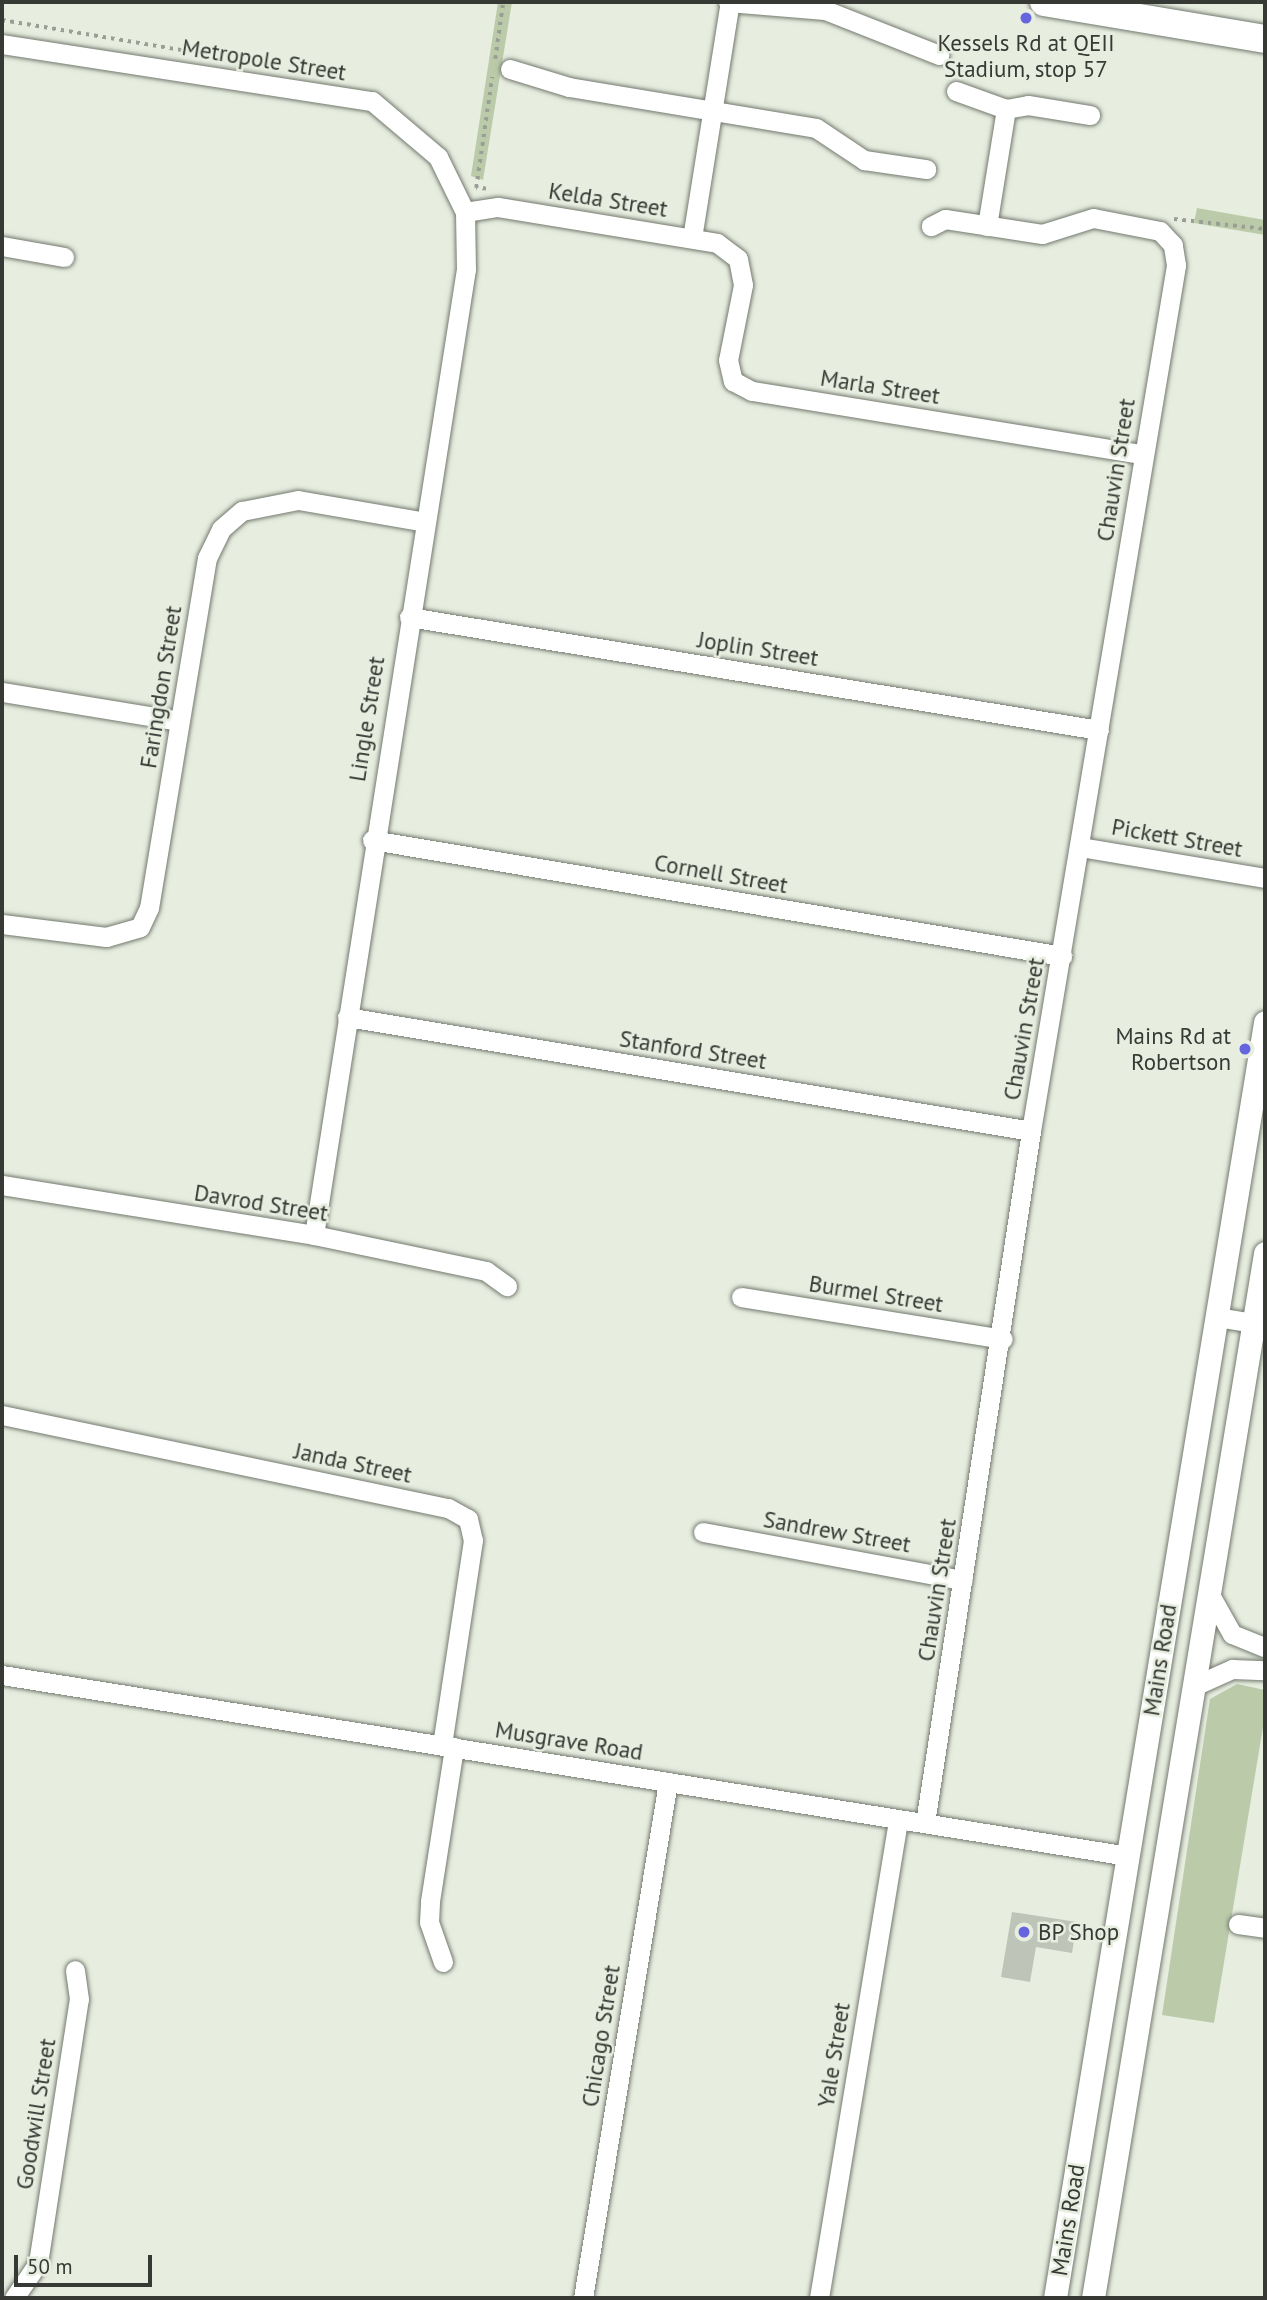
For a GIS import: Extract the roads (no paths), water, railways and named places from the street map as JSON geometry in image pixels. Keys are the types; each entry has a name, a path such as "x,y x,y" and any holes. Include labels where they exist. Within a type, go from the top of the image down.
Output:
{"highway":[{"path":"1044,2 1265,39"}],"main road":[{"name":"Mains Road","path":"1055,2298 1265,1022"},
{"name":"Mains Road","path":"1093,2298 1209,1593 1260,1324 1265,1253"}],"street":[{"path":"692,238 715,111 729,2 825,10 939,55"},
{"name":"Metropole Street","path":"2,44 372,101 438,158 464,212"},
{"path":"510,69 569,87 816,128 864,160 926,169"},
{"path":"956,91 1006,109 1028,105 1090,115"},
{"path":"931,226 945,219 987,226 1006,109"},
{"name":"Kelda Street","path":"464,212 498,207 692,238 717,243 738,260"},
{"name":"Lingle Street","path":"314,1235 372,840 466,269 464,212"},
{"name":"Chauvin Street","path":"925,1823 1003,1339 1031,1131 1176,265 1177,239 1160,231 1093,218 1042,234 987,226"},
{"path":"2,246 64,257"},
{"name":"Marla Street","path":"738,260 743,285 729,360 733,381 752,391 1143,454"},
{"name":"Faringdon Street","path":"2,924 106,937 140,927 149,908 207,558 221,528 242,511 298,500 425,522"},
{"name":"Joplin Street","path":"409,617 1099,730"},
{"path":"2,692 179,721"},
{"name":"Cornell Street","path":"372,840 1062,956"},
{"name":"Pickett Street","path":"1080,846 1265,878"},
{"name":"Stanford Street","path":"347,1017 1031,1131"},
{"name":"Davrod Street","path":"2,1185 314,1235 486,1271 507,1286"},
{"name":"Burmel Street","path":"741,1297 1003,1339"},
{"path":"1217,1317 1260,1324"},
{"name":"Janda Street","path":"2,1415 448,1508 468,1519 473,1540 430,1900 429,1922 443,1962"},
{"name":"Sandrew Street","path":"703,1532 963,1580"},
{"path":"1209,1593 1232,1634 1265,1647"},
{"path":"1194,1686 1232,1669 1265,1670"},
{"name":"Musgrave Road","path":"2,1675 1128,1856"},
{"name":"Chicago Street","path":"583,2298 668,1783"},
{"name":"Yale Street","path":"819,2298 898,1819"},
{"path":"1238,1924 1265,1928"},
{"name":"Goodwill Street","path":"13,2298 38,2263 79,1998 75,1970"}],"place":[{"name":"Kessels Rd at QEII Stadium, stop 57","path":"1026,18"},
{"name":"Mains Rd at Robertson","path":"1245,1049"},
{"name":"BP Shop","path":"1024,1932"}]}
